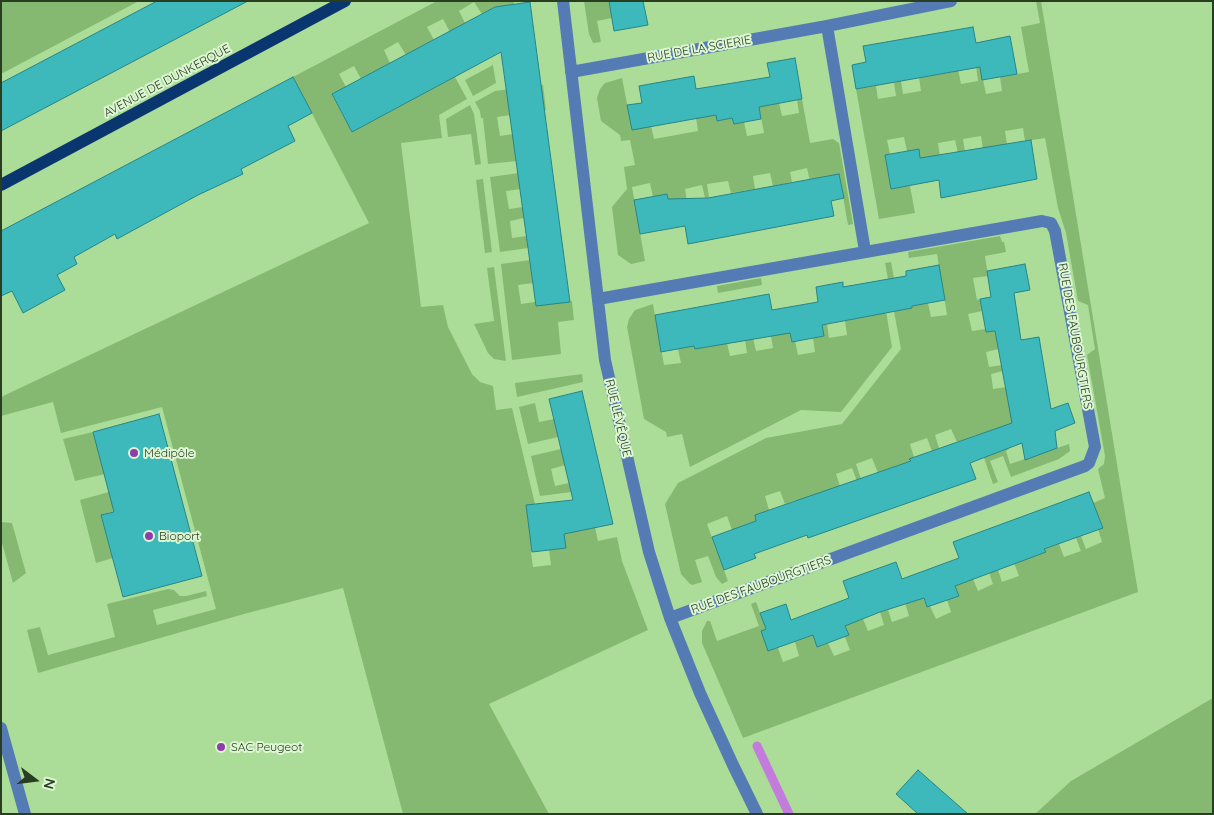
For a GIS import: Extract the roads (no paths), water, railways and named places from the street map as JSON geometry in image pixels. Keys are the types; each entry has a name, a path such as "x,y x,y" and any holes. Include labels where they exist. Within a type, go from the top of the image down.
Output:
{"main road":[{"name":"AVENUE DE DUNKERQUE","path":"1,185 345,1"}],"street":[{"name":"RUE LÉVÊQUE","path":"563,1 606,360 648,552 670,618 704,702 757,814"},
{"name":"RUE DE LA SCIERIE","path":"571,72 827,26 951,1"},
{"path":"827,26 866,252"},
{"name":"RUE DES FAUBOURGTIERS","path":"598,299 1042,221 1051,223 1056,231 1095,447 1092,458 1085,466 670,618"},
{"path":"1,728 25,814"}],"waterway":[{"path":"757,746 789,814"}],"place":[{"name":"Médipôle","path":"134,453"},
{"name":"Bioport","path":"149,536"},
{"name":"SAC Peugeot","path":"221,747"}]}
